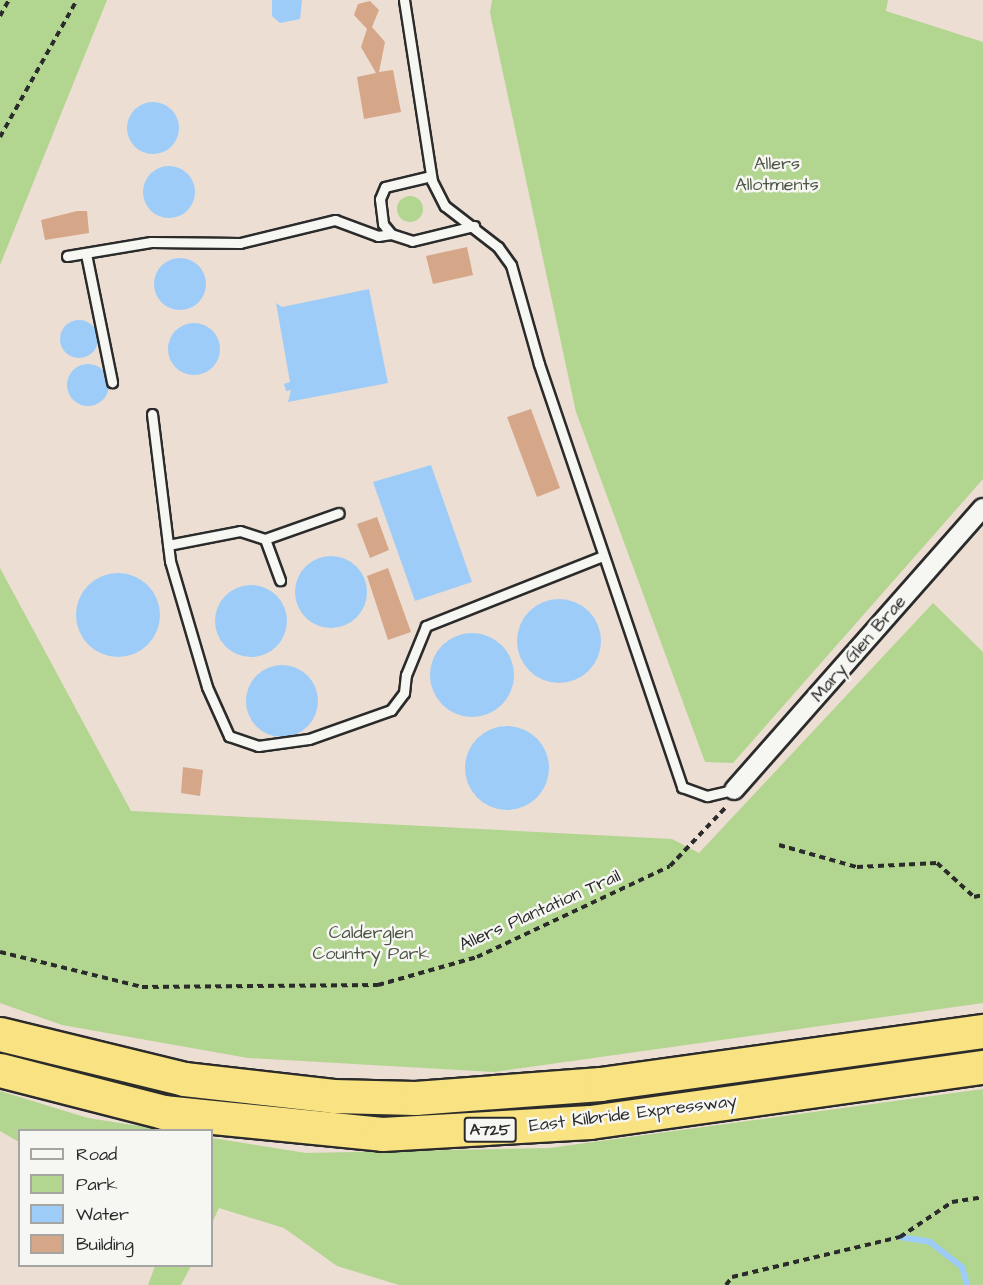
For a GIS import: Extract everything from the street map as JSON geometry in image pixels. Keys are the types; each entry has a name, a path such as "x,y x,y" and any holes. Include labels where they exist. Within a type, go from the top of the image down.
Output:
{"highway":[{"name":"East Kilbride Expressway","path":"0,1034 184,1079 333,1096 415,1098 600,1084 983,1031"},
{"name":"East Kilbride Expressway","path":"0,1070 163,1112 382,1134 590,1122 983,1067"}],"street":[{"name":"Mary Glen Brae","path":"734,790 983,508"}],"lane":[{"path":"404,0 431,176 445,206 474,226 511,265 603,556 682,787 707,796 734,790"},
{"path":"391,234 382,224 380,209 385,187 431,176"},
{"path":"67,256 151,243 240,243 335,220 378,236 391,234 412,241 474,226"},
{"path":"86,254 112,382"},
{"path":"152,414 168,545 207,687 228,736 258,746 309,739 391,710 404,693 406,675 426,626 452,611 603,556"},
{"path":"168,545 240,531 265,539 339,513"},
{"path":"265,539 280,580"}],"path":[{"path":"0,16 9,0"},
{"path":"0,137 77,0"},
{"name":"Allers Plantation Trail","path":"0,952 142,987 378,985 477,957 670,866 725,812 734,790"},
{"path":"779,845 857,867 937,863 974,897 983,895"},
{"path":"726,1285 732,1277 900,1237 952,1202 983,1197"}],"green space":[{"path":"0,0 107,0 0,265"},
{"name":"Allers Allotments","path":"492,0 888,0 886,11 983,42 983,479 733,763 705,762 576,412 490,13"},
{"path":"410,196 419,200 423,209 419,218 410,222 401,218 397,209 401,200"},
{"name":"Calderglen Country Park","path":"0,568 131,811 672,839 699,853 933,603 983,652 983,1003 494,1072 248,1058 62,1025 0,1003"},
{"path":"983,1089 983,1285 399,1285 337,1266 284,1228 219,1208 213,1221 213,1138 306,1153 549,1148"},
{"path":"0,1091 88,1118 159,1129 18,1129 18,1141 0,1131"},
{"path":"155,1267 190,1267 181,1285 148,1285"}],"water":[{"path":"272,0 302,0 300,19 280,23 272,16"},
{"path":"148,102 158,102 172,109 179,128 172,147 158,154 148,154 138,150 131,143 127,133 127,123 131,113 138,106"},
{"path":"164,166 174,166 188,173 195,192 188,211 174,218 164,218 154,214 147,207 143,197 143,187 147,177 154,170"},
{"path":"175,258 185,258 199,265 206,284 199,303 185,310 175,310 165,306 158,299 154,289 154,279 158,269 165,262"},
{"path":"369,289 388,383 288,402 291,390 286,391 284,384 290,382 276,303 282,307"},
{"path":"79,320 93,325 98,339 93,353 79,358 65,353 60,339 65,325"},
{"path":"189,323 199,323 213,330 220,349 213,368 199,375 189,375 179,371 172,364 168,354 168,344 172,334 179,327"},
{"path":"88,364 96,365 103,370 108,377 108,393 103,400 96,405 88,406 80,405 73,400 68,393 67,385 68,377 73,370 80,365"},
{"path":"431,465 472,582 415,601 373,482"},
{"path":"331,556 351,562 361,572 367,592 361,612 351,622 331,628 311,622 301,612 295,592 301,572 311,562"},
{"path":"118,573 134,576 148,585 157,599 160,615 157,631 148,645 134,654 118,657 102,654 88,645 79,631 76,615 79,599 88,585 102,576"},
{"path":"251,585 271,591 281,601 287,621 281,641 271,651 251,657 231,651 221,641 215,621 221,601 231,591"},
{"path":"559,599 575,602 589,611 598,625 601,641 598,657 589,671 575,680 559,683 543,680 529,671 520,657 517,641 520,625 529,611 543,602"},
{"path":"472,633 488,636 507,652 514,675 511,691 495,710 472,717 456,714 437,698 430,675 433,659 449,640"},
{"path":"282,665 302,671 312,681 318,701 312,721 302,731 282,737 262,731 252,721 246,701 252,681 262,671"},
{"path":"507,726 523,729 542,745 549,768 546,784 530,803 507,810 491,807 472,791 465,768 468,752 484,733"}],"building":[{"path":"370,1 379,10 372,27 385,42 379,72 393,70 401,112 364,119 357,77 376,73 361,47 367,29 354,15 358,4"},
{"path":"77,211 87,211 89,233 45,240 41,220"},
{"path":"467,247 473,275 433,284 426,256"},
{"path":"531,409 560,488 537,497 507,417"},
{"path":"377,517 389,550 370,558 357,524"},
{"path":"388,568 411,632 388,640 367,576"},
{"path":"183,767 203,770 200,796 181,793"}],"waterway":[{"path":"900,1237 930,1242 962,1267 967,1285"}]}
